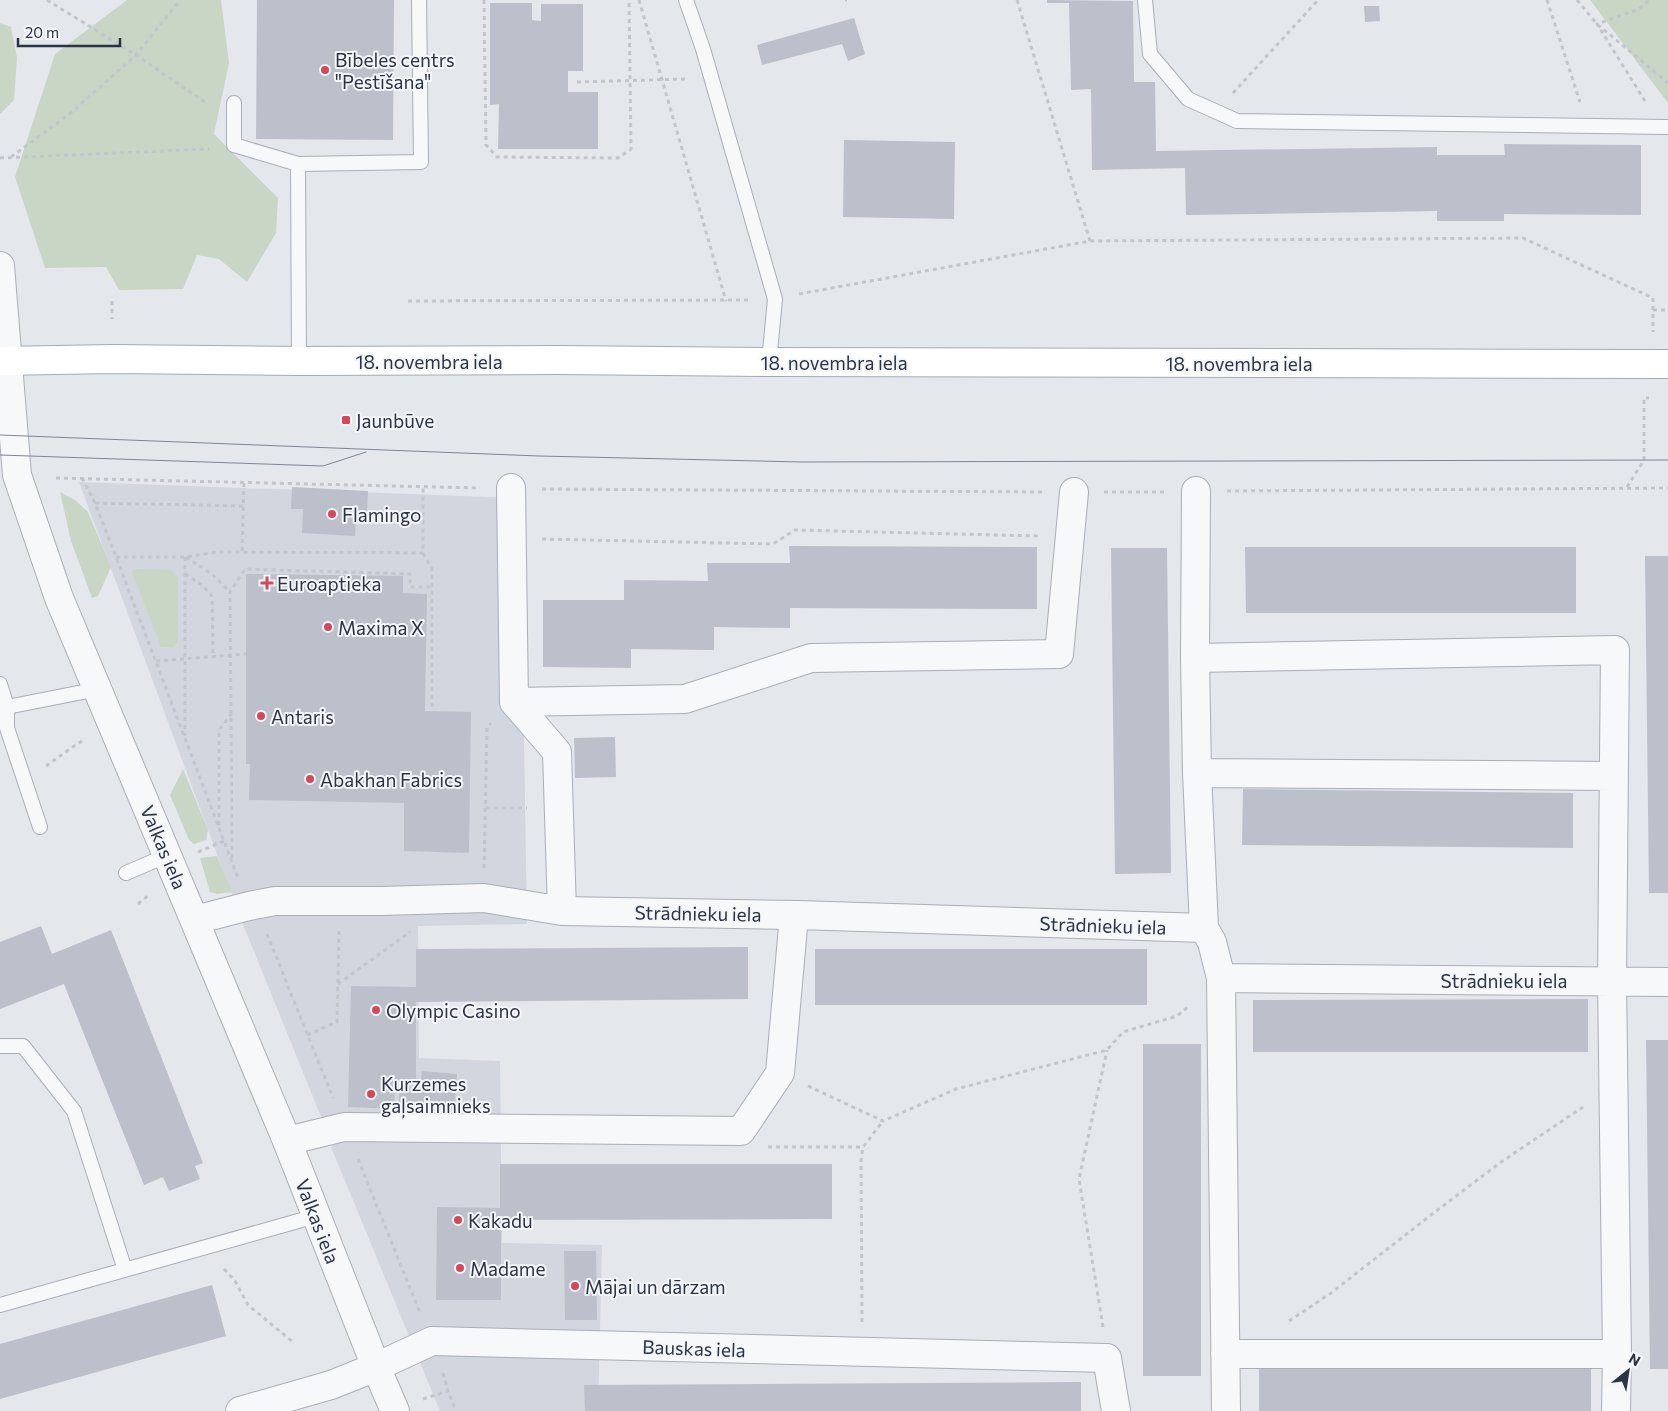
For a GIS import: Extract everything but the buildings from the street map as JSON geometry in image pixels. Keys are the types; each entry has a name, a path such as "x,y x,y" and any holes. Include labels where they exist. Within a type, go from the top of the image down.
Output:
{"main road":[{"name":"18. novembra iela","path":"4,361 113,359 1668,364"}],"street":[{"name":"Valkas iela","path":"0,266 4,361 17,475 59,598 287,1142 376,1367 405,1407"},
{"path":"511,488 514,702 556,752 562,911"},
{"path":"1196,491 1196,773 1204,928 1212,942 1221,978 1226,1411"},
{"path":"514,702 685,698 811,658 1059,654 1074,492"},
{"path":"1195,658 1616,650 1612,981 1617,1354 1616,1411"},
{"path":"1196,773 1613,776"},
{"name":"Strādnieku iela","path":"195,920 275,901 382,901 484,898 562,911 798,915 1204,928"},
{"path":"287,1142 344,1127 741,1131 780,1073 793,927 798,915"},
{"name":"Strādnieku iela","path":"1221,978 1668,982"},
{"name":"Bauskas iela","path":"240,1411 331,1385 432,1341 1108,1358"},
{"path":"1225,1354 1617,1354"},
{"path":"1108,1358 1116,1411"}],"lane":[{"path":"234,103 234,145 298,164 421,162 420,0"},
{"path":"686,0 712,78 775,299 769,362"},
{"path":"1145,0 1150,54 1188,99 1237,121 1664,127"},
{"path":"298,164 299,361"},
{"path":"0,684 7,707 7,728 40,827"},
{"path":"7,707 98,688"},
{"path":"126,873 168,856"},
{"path":"0,1046 23,1046 74,1111 125,1270"},
{"path":"0,1305 316,1216"}],"path":[{"path":"47,0 234,121"},
{"path":"11,157 72,112 136,56 180,0"},
{"path":"484,0 486,145 497,157 618,158 631,149 629,0"},
{"path":"639,0 726,301"},
{"path":"1017,0 1090,241"},
{"path":"1216,111 1318,0"},
{"path":"1547,0 1588,126"},
{"path":"1577,0 1597,24 1664,127"},
{"path":"1597,24 1639,9 1649,0"},
{"path":"1597,24 1668,83"},
{"path":"577,82 712,78"},
{"path":"0,158 215,149 234,145"},
{"path":"408,301 744,301 775,299 1090,241 1523,238 1653,298 1653,338"},
{"path":"112,301 112,319"},
{"path":"1653,310 1668,310"},
{"path":"1626,488 1644,460 1644,398"},
{"path":"56,478 423,488 1074,492 1668,488"},
{"path":"82,478 95,503 249,906 267,933 432,1341 456,1411"},
{"path":"242,552 244,483"},
{"path":"423,488 423,553 432,569 432,708"},
{"path":"95,503 243,506"},
{"path":"534,539 773,544 795,530 1070,537"},
{"path":"116,557 185,557 218,552 423,553"},
{"path":"185,557 186,740"},
{"path":"185,557 213,575 230,592"},
{"path":"232,862 230,592 246,569 410,574 410,587 432,588"},
{"path":"185,574 202,585 212,596 213,656"},
{"path":"156,661 246,654"},
{"path":"484,898 487,727 514,702"},
{"path":"219,828 219,730 232,713"},
{"path":"25,780 74,746"},
{"path":"486,808 559,808"},
{"path":"195,853 224,841"},
{"path":"138,904 149,895"},
{"path":"307,1035 337,1022 339,926"},
{"path":"338,985 412,930"},
{"path":"1108,1358 1079,1179 1106,1050 1123,1032 1177,1016 1221,978"},
{"path":"863,1352 861,1161 863,1147 883,1121 956,1089 1106,1050"},
{"path":"780,1073 883,1121"},
{"path":"1281,1326 1331,1293 1501,1162 1614,1086"},
{"path":"205,1248 235,1281 248,1305 293,1342"},
{"path":"405,1407 448,1391"}],"shaded area":[{"path":"79,482 520,498 527,924 418,926 419,1058 500,1061 502,1243 602,1245 598,1411 440,1411 331,1147 333,1146 244,927"}],"green space":[{"path":"127,0 221,0 229,63 214,134 278,198 276,233 247,282 219,259 197,255 183,289 119,290 106,267 45,268 15,177 55,54"},
{"path":"1590,0 1668,0 1668,103 1594,5"},
{"path":"0,23 11,27 17,58 14,100 0,114"},
{"path":"60,492 75,500 88,512 111,567 98,596 92,598 71,541"},
{"path":"134,569 171,570 178,577 178,642 173,647 161,647 132,572"},
{"path":"183,769 208,830 206,840 194,844 189,840 170,795"},
{"path":"217,856 232,892 217,894 210,892 200,858"}],"tram line":[{"path":"0,435 539,456 802,462 1668,460"},
{"path":"0,455 323,466 366,452"}],"place":[{"name":"Bībeles centrs \"Pestīšana\"","path":"325,70"},
{"name":"Jaunbūve","path":"346,420"},
{"name":"Flamingo","path":"332,514"},
{"name":"Euroaptieka","path":"267,583"},
{"name":"Maxima X","path":"328,627"},
{"name":"Antaris","path":"261,716"},
{"name":"Abakhan Fabrics","path":"310,779"},
{"name":"Olympic Casino","path":"376,1010"},
{"name":"Kurzemes gaļsaimnieks","path":"371,1094"},
{"name":"Kakadu","path":"458,1220"},
{"name":"Madame","path":"460,1268"},
{"name":"Mājai un dārzam","path":"575,1286"}]}
